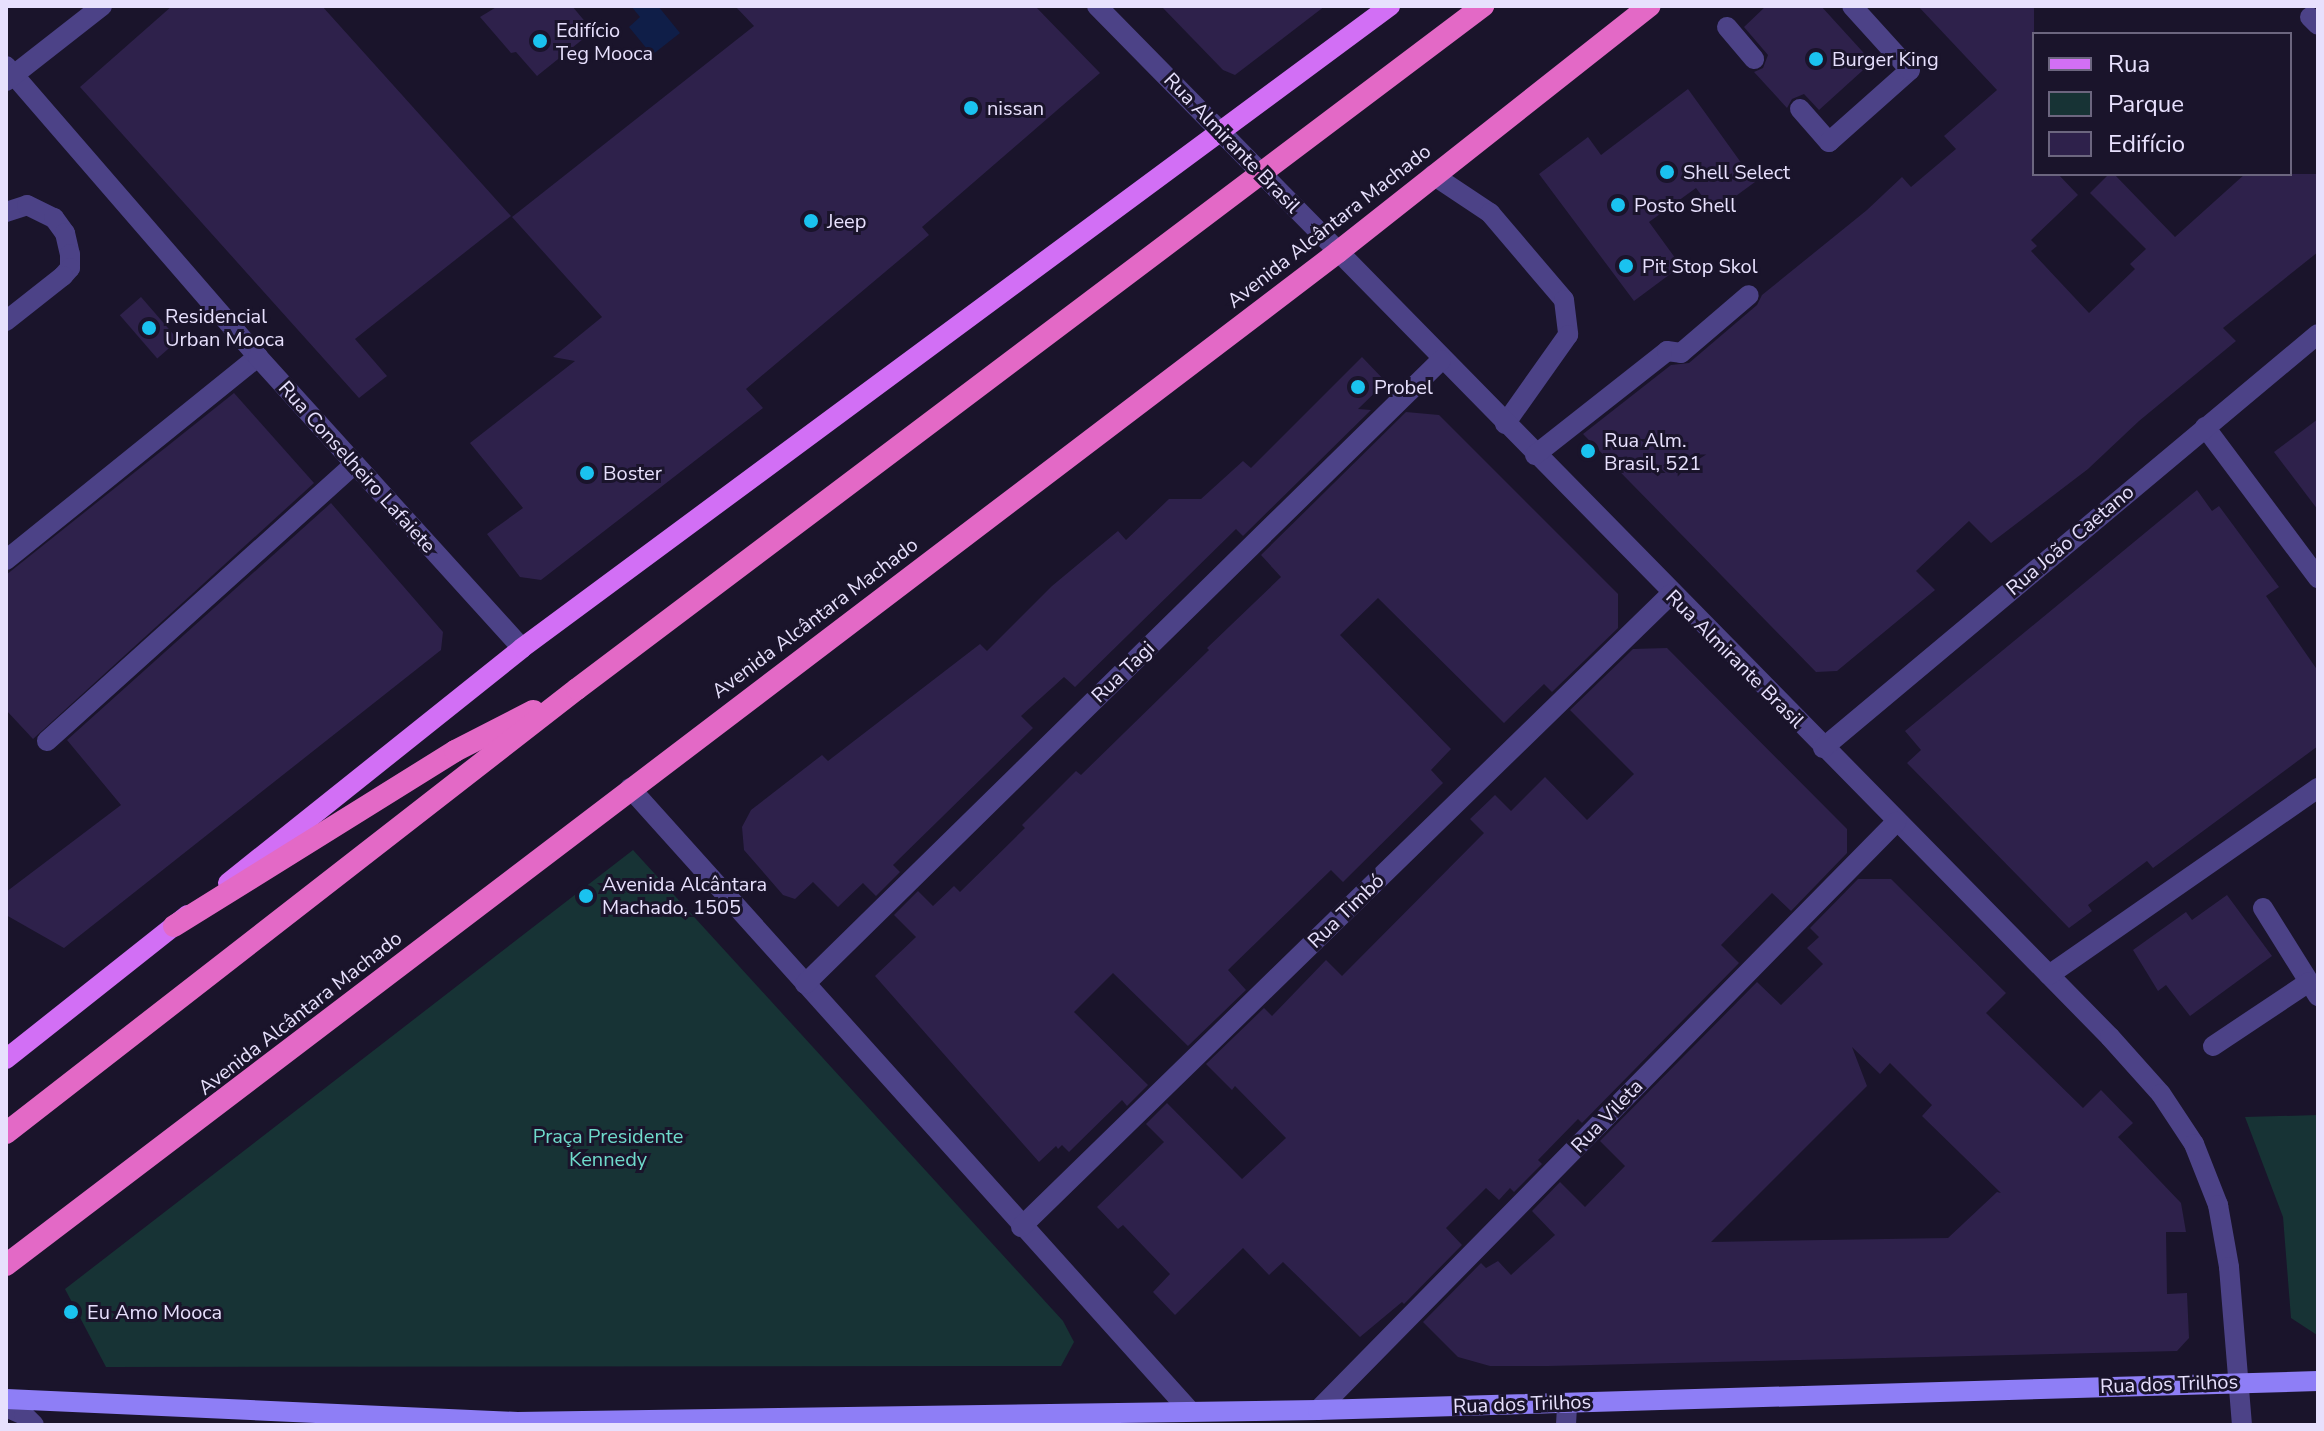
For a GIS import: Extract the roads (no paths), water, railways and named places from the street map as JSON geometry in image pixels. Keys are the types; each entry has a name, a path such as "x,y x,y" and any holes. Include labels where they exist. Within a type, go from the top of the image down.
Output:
{"highway":[{"path":"6,1133 577,689 1483,6"},
{"name":"Avenida Alcântara Machado","path":"6,1265 80,1213 630,788 1338,252 1649,6"},
{"path":"174,926 455,751 577,689"}],"main road":[{"path":"6,1059 522,648 1390,6"},
{"name":"Rua dos Trilhos","path":"6,1399 517,1422 792,1421 1189,1410 1318,1410 2318,1381"}],"street":[{"path":"9,74 102,6"},
{"name":"Rua Almirante Brasil","path":"1097,6 1263,173 1441,360 2049,975 2161,1094 2194,1144 2218,1205 2229,1267 2242,1425"},
{"path":"1800,109 1829,142 1910,70 1852,6"},
{"path":"1727,27 1754,59"},
{"name":"Rua Conselheiro Lafaiete","path":"9,74 354,465 522,648"},
{"path":"1433,175 1490,213 1564,300 1568,335 1505,424"},
{"path":"6,212 27,205 54,218 65,233 70,268 6,321"},
{"path":"1535,455 1667,351 1681,353 1749,295"},
{"name":"Rua João Caetano","path":"1823,748 2318,334"},
{"path":"6,560 258,357"},
{"name":"Rua Tagi","path":"805,984 1441,360"},
{"path":"2205,427 2318,578"},
{"path":"47,741 354,465"},
{"name":"Rua Timbó","path":"1021,1227 1671,594"},
{"path":"630,788 1021,1227 1189,1410"},
{"path":"2049,975 2318,788"},
{"name":"Rua Vileta","path":"1318,1410 1896,822"},
{"path":"2213,1046 2314,989 2263,908"},
{"path":"1566,1425 1567,1403"},
{"path":"6,1407 24,1415 34,1425"}],"water":[{"path":"631,6 658,6 680,33 652,55 629,27 640,17"}],"place":[{"name":"Edifício Teg Mooca","path":"540,41"},
{"name":"Burger King","path":"1816,59"},
{"name":"nissan","path":"971,108"},
{"name":"Shell Select","path":"1667,172"},
{"name":"Posto Shell","path":"1618,205"},
{"name":"Jeep","path":"811,221"},
{"name":"Pit Stop Skol","path":"1626,266"},
{"name":"Residencial Urban Mooca","path":"149,328"},
{"name":"Probel","path":"1358,387"},
{"name":"Rua Alm. Brasil, 521","path":"1588,451"},
{"name":"Boster","path":"587,473"},
{"name":"Avenida Alcântara Machado, 1505","path":"586,896"},
{"name":"Eu Amo Mooca","path":"71,1312"}],"park label":[{"name":"Praça Presidente Kennedy","path":"608,1148"}]}
